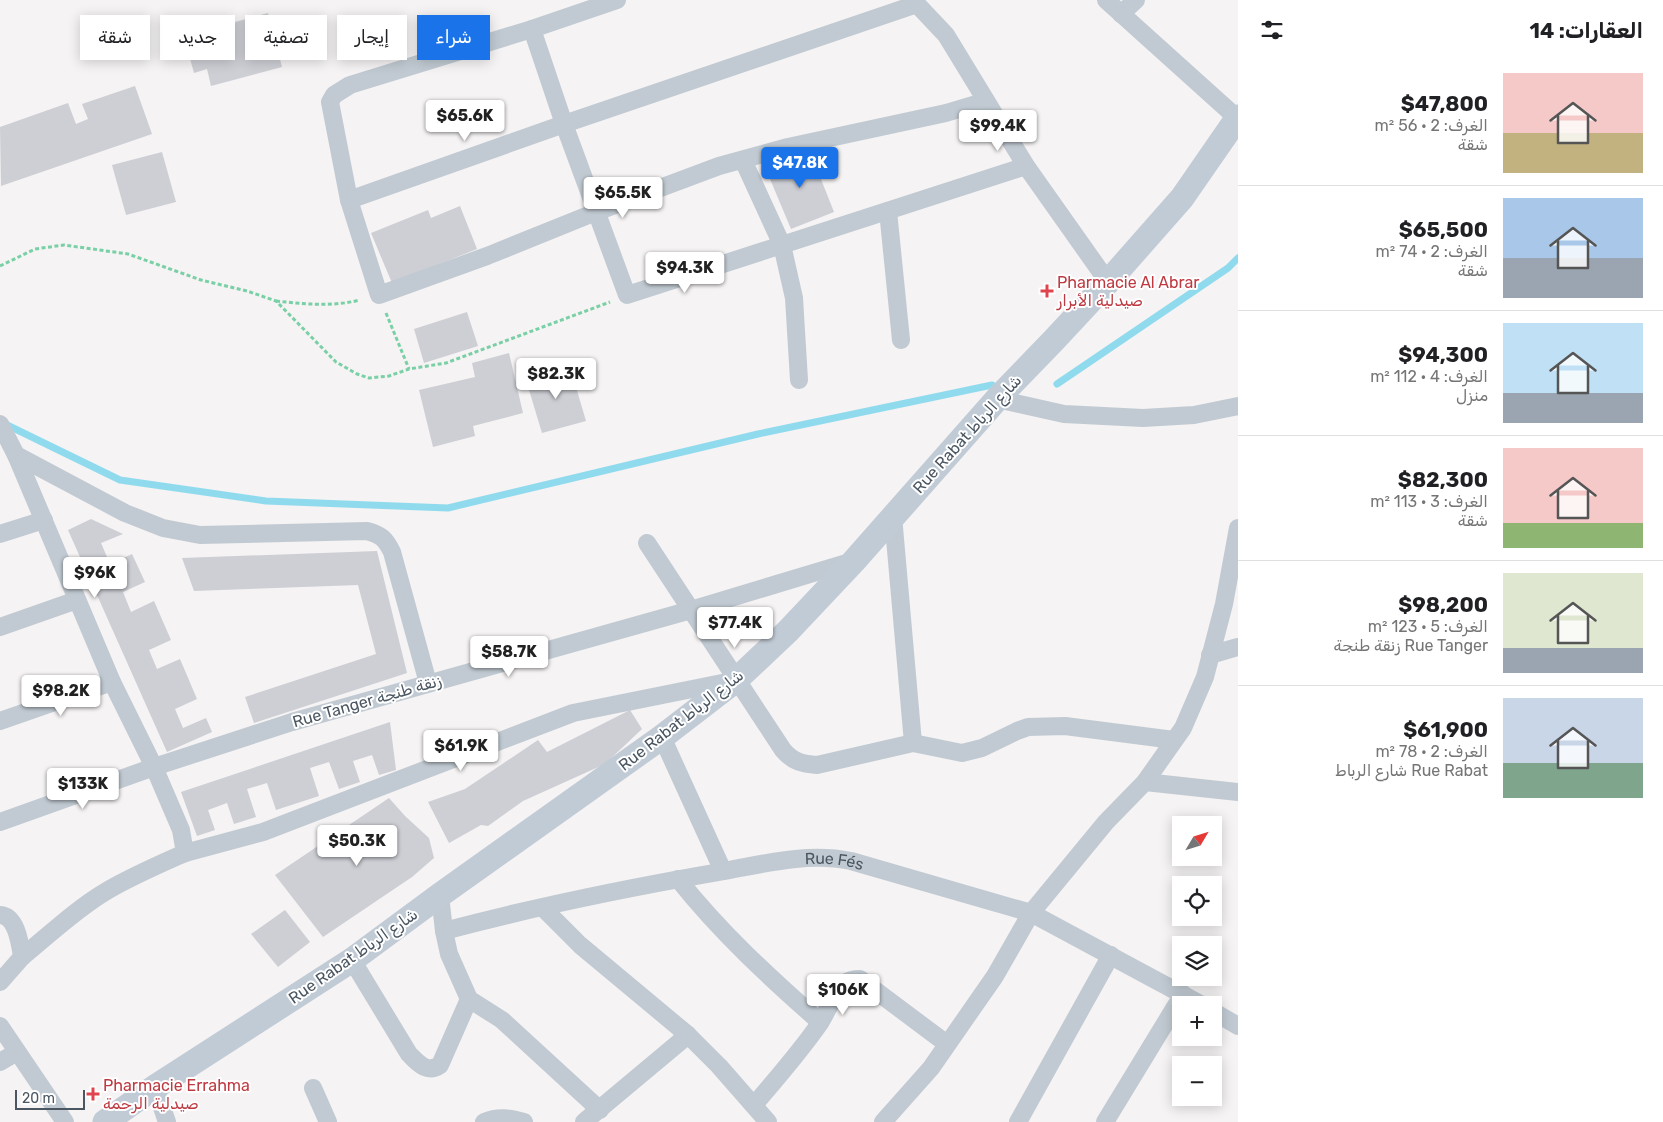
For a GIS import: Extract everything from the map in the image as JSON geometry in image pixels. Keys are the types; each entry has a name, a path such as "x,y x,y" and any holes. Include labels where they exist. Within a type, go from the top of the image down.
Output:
{"street":[{"path":"617,0 350,85 334,95 330,102 349,200 379,295 487,256 596,212 719,166 788,147 946,113 986,101"},
{"path":"1106,0 1238,118"},
{"path":"1121,14 1136,0"},
{"path":"349,200 915,2 946,35 1026,166 1108,282"},
{"path":"532,28 564,124 627,295 1026,166"},
{"name":"Rue Rabat شارع الرباط","path":"105,1122 155,1087 352,960 662,737 736,680 788,631 854,561 997,399 1108,282 1182,198 1238,118"},
{"path":"742,160 782,245 794,298 798,380"},
{"path":"888,211 901,340"},
{"path":"997,399 1064,414 1143,418 1194,415 1238,406"},
{"path":"0,424 14,450 112,682 154,767 181,830 185,853"},
{"path":"14,450 125,512 163,528 200,536 367,531 380,535 388,542 392,552 428,683"},
{"path":"893,516 913,743"},
{"path":"0,534 44,520"},
{"path":"883,1122 931,1068 995,976 1030,913 1106,822 1145,782 1183,728 1205,677 1224,604 1238,528"},
{"path":"647,543 783,750 790,758 802,764 817,765 913,743 962,753 982,748 1016,731 1040,726 1065,726 1174,740"},
{"name":"Rue Tanger زنقة طنجة","path":"0,822 154,767 292,722 691,610 854,561"},
{"path":"0,627 77,600"},
{"path":"1210,655 1238,647"},
{"path":"0,982 22,957 104,892 185,853 263,832 573,713 736,680"},
{"path":"0,721 112,682"},
{"path":"662,737 723,871"},
{"path":"1145,782 1238,792"},
{"name":"Rue Fés","path":"444,931 678,879 800,858 816,856 834,857 1030,913 1186,996"},
{"path":"678,879 696,902 725,933 777,984 820,1022"},
{"path":"440,895 449,954 469,999 502,1020 600,1110"},
{"path":"543,908 580,945 688,1035 768,1122"},
{"path":"0,915 5,916 11,921 18,937 22,957"},
{"path":"1018,1122 1111,955"},
{"path":"352,960 409,1054 418,1064 427,1069 434,1069 440,1065 469,999"},
{"path":"754,1105 797,1054 820,1022 839,990 846,982 853,979 860,979 946,1044"},
{"path":"1105,1122 1183,994"},
{"path":"1222,1017 1238,1026"},
{"path":"0,1026 65,1122"},
{"path":"584,1122 688,1035"},
{"path":"0,1062 17,1052"},
{"path":"155,1087 167,1122"},
{"path":"313,1088 328,1122"},
{"path":"484,1122 505,1118 524,1122"}],"path":[{"path":"0,266 35,249 64,246 128,254 202,280 247,291 276,301 318,305 348,303 379,295 409,369"},
{"path":"276,301 336,362 357,374 369,378 389,376 409,369 446,363 627,295"}],"building":[{"path":"245,19 245,60 280,60 282,67 211,86 207,69 194,73 190,60 235,60 235,22"},
{"path":"135,86 152,134 1,186 0,127 68,103 76,124 88,119 82,104"},
{"path":"809,149 834,212 791,229 765,167"},
{"path":"162,152 176,202 126,215 112,165"},
{"path":"460,206 477,249 392,283 371,233 428,210 431,218"},
{"path":"467,312 478,346 424,363 414,329"},
{"path":"509,353 523,413 473,426 475,436 433,447 419,390 475,377 472,363"},
{"path":"570,367 586,421 542,433 526,380"},
{"path":"91,519 123,534 101,543 110,564 132,554 145,582 123,592 131,612 154,601 171,640 149,650 157,669 180,659 197,699 175,709 183,728 206,718 212,732 167,752 68,530"},
{"path":"377,551 407,673 254,723 245,697 376,654 358,585 194,591 182,558"},
{"path":"630,710 642,729 605,764 523,801 488,826 481,825 449,843 428,802 465,789 538,740 547,752"},
{"path":"390,722 396,770 379,775 372,755 353,761 360,782 339,789 329,762 310,768 319,796 276,810 267,783 247,789 256,817 234,824 227,803 208,810 215,830 197,836 181,792"},
{"path":"389,798 429,838 434,858 412,877 323,937 275,875"},
{"path":"285,910 310,942 278,967 251,934"}],"waterway":[{"path":"1057,384 1228,268 1238,258"},
{"path":"5,424 120,480 266,501 448,508 758,434 992,385"}],"place":[{"name":"Pharmacie Al Abrar صيدلية الأبرار","path":"1047,291"},
{"name":"Pharmacie Errahma صيدلية الرحمة","path":"93,1094"}]}
